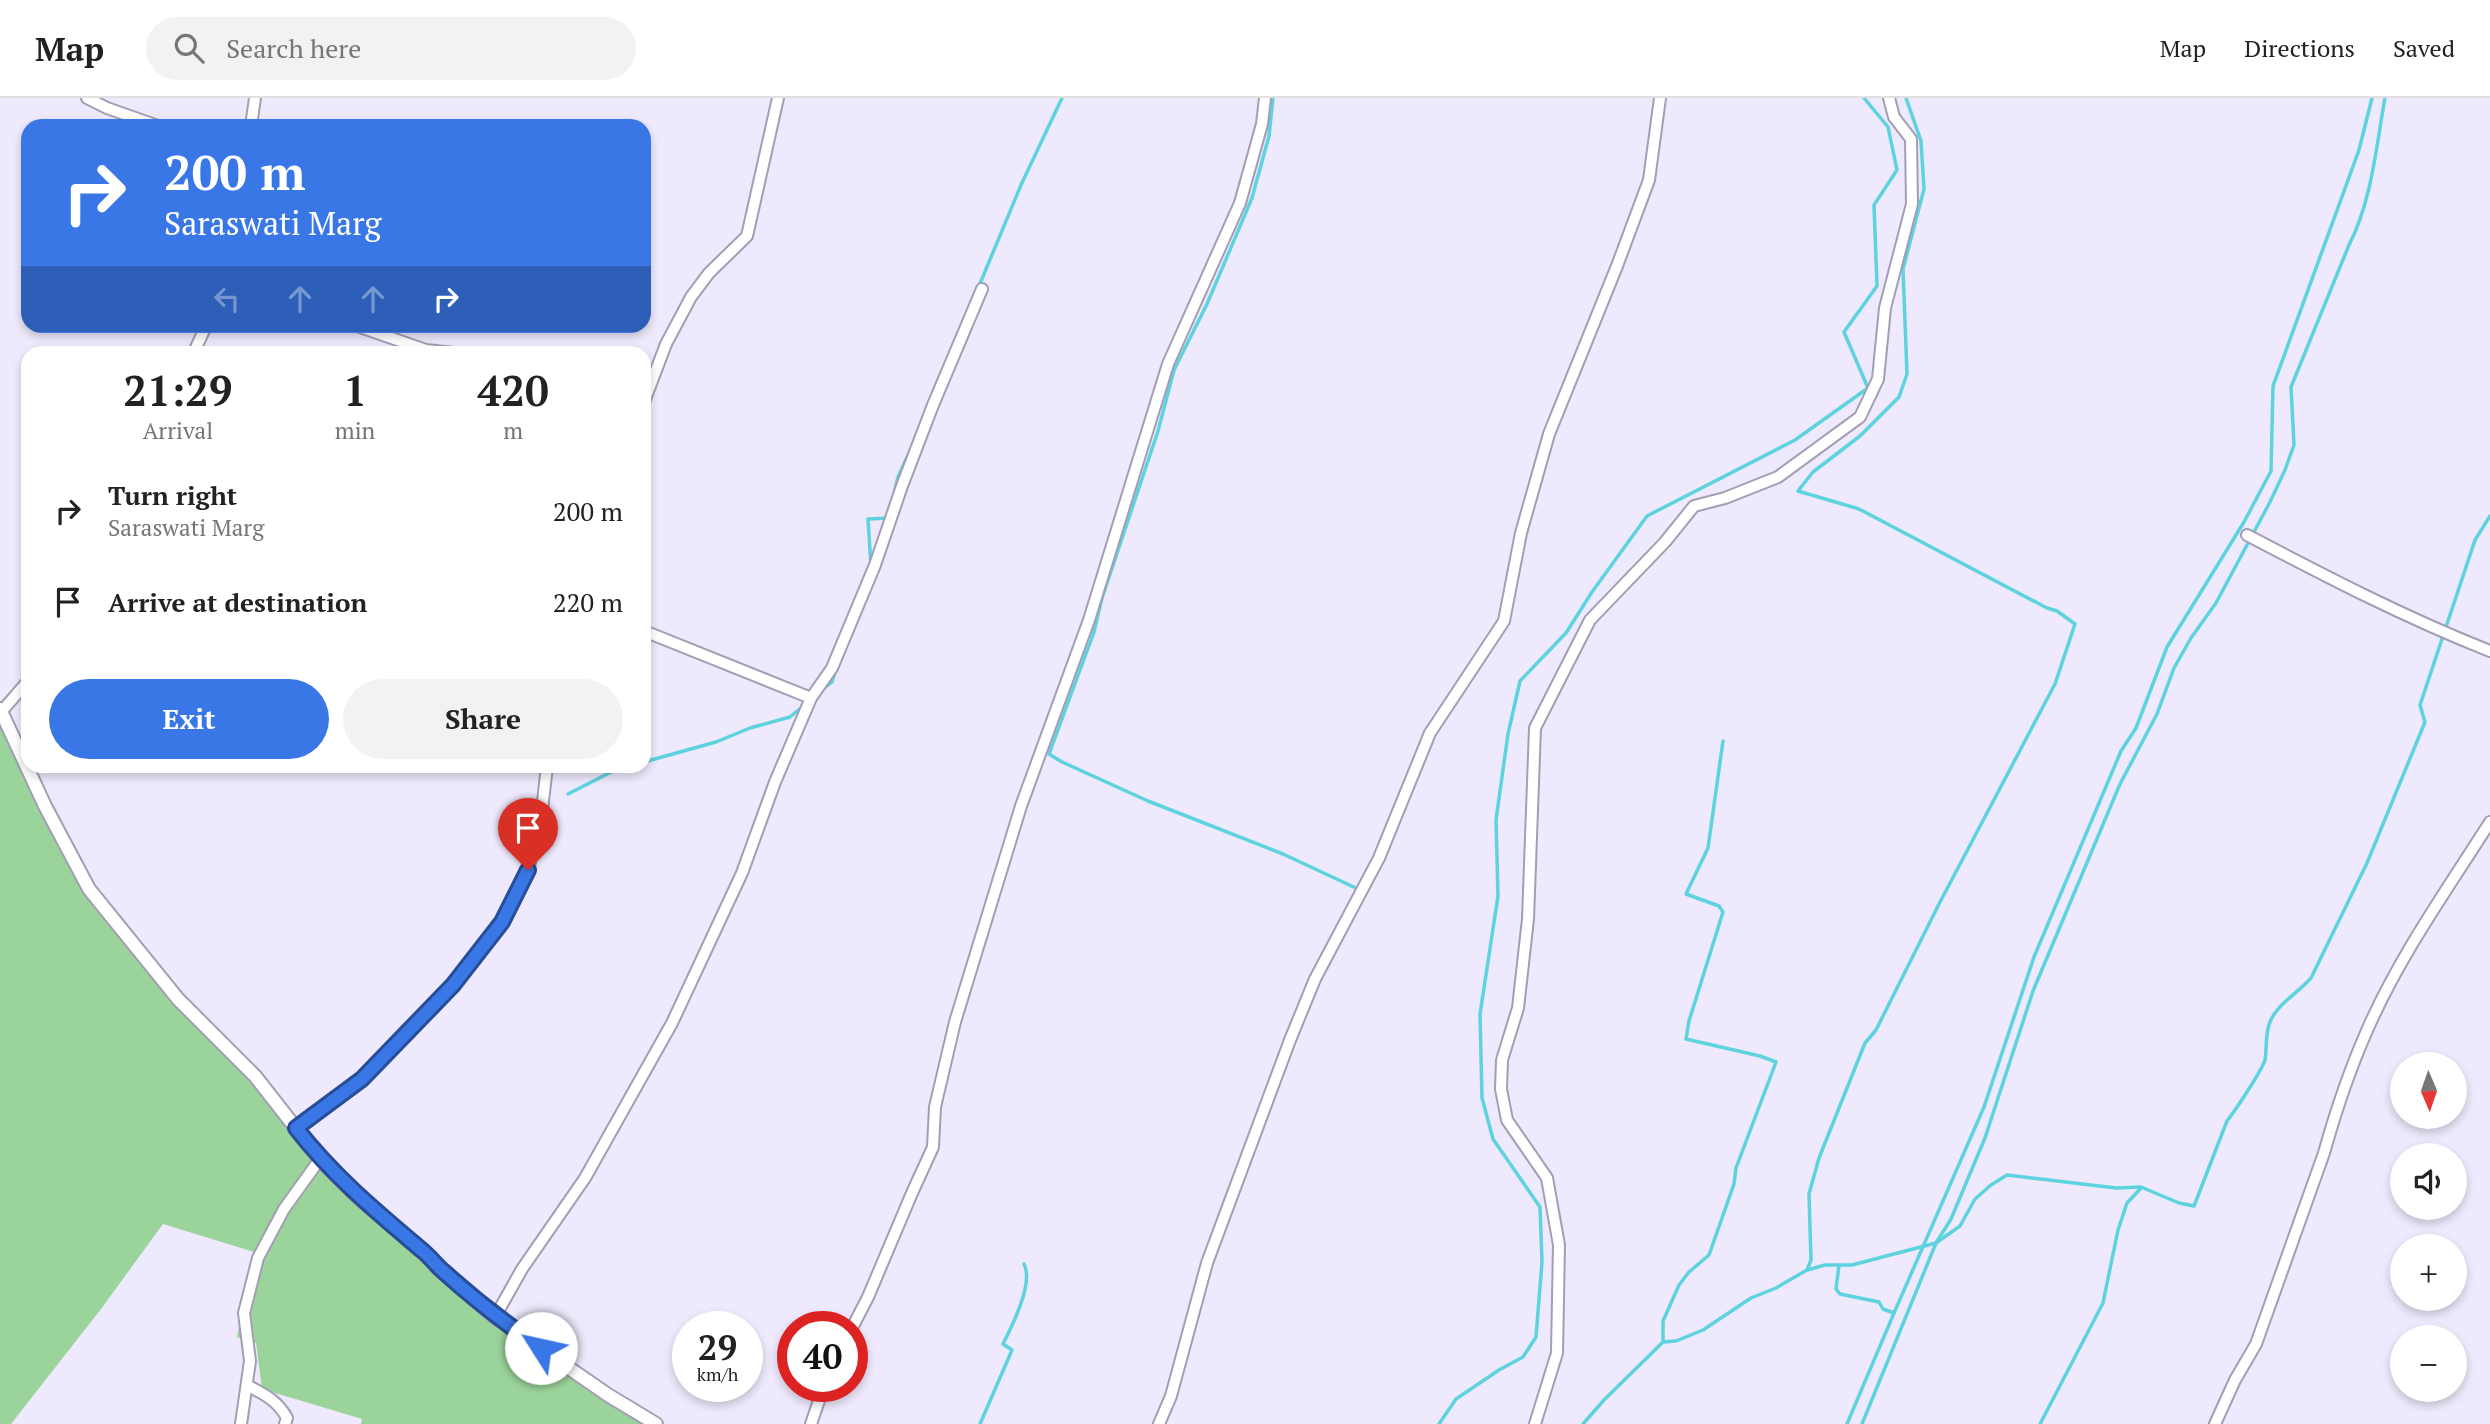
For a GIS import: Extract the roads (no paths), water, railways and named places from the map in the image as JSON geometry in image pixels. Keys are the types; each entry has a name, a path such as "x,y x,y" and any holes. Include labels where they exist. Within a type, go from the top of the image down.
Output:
{"street":[{"path":"87,98 138,119"},
{"path":"252,119 254,98"},
{"path":"651,381 666,344 691,297 709,273 747,236 778,98"},
{"path":"861,1311 933,1147 935,1107 955,1022 1021,806 1088,620 1168,363 1240,203 1262,124 1265,98"},
{"path":"1159,1424 1171,1396 1207,1263 1315,979 1379,858 1430,733 1504,621 1521,533 1549,434 1618,265 1648,180 1660,98"},
{"path":"1535,1424 1557,1353 1559,1245 1547,1178 1507,1120 1501,1089 1502,1060 1518,1008 1528,919 1532,872 1535,728 1590,620 1665,542 1694,506 1726,498 1777,477 1860,417 1878,379 1885,308 1912,204 1911,139 1894,117 1889,98"},
{"path":"495,1317 522,1269 585,1178 672,1023 742,873 775,782 811,698 832,668 982,289"},
{"path":"377,333 414,346"},
{"path":"2247,535 2442,632 2490,650"},
{"path":"651,634 811,698"},
{"path":"21,689 1,710 21,754"},
{"path":"30,773 89,889 173,993 255,1076 320,1159 359,1198 428,1255 439,1269 495,1317 608,1395 656,1424"},
{"path":"296,1128 362,1079 453,985 502,922 528,870 541,819 546,773"},
{"path":"2215,1424 2235,1380 2256,1344 2333,1121 2369,1026 2430,915 2490,822"},
{"path":"241,1424 250,1362 244,1313 258,1258 284,1209 320,1159"},
{"path":"247,1385 279,1405 286,1418 285,1424"},
{"path":"811,1424 819,1402"}],"waterway":[{"path":"979,286 1021,185 1062,98"},
{"path":"1273,98 1269,136 1252,198 1207,304 1174,370 1158,431 1102,598 1094,632 1049,754 1148,801 1283,854 1358,889"},
{"path":"1439,1424 1456,1399 1523,1357 1536,1337 1542,1262 1540,1207 1493,1139 1482,1098 1480,1014 1498,896 1496,820 1508,734 1520,681 1566,633 1647,516 1795,440 1868,388 1844,332 1877,286 1874,205 1897,170 1888,127 1864,98"},
{"path":"1807,1270 1811,1260 1809,1194 1819,1158 1865,1043 1876,1030 2055,684 2075,624 2057,611 1859,509 1798,491 1813,472 1860,436 1899,397 1907,374 1903,269 1924,189 1921,141 1906,98"},
{"path":"1894,1313 1984,1107 2034,957 2121,751 2136,728 2167,647 2244,522 2271,471 2273,386 2359,150 2372,98"},
{"path":"1862,1424 1936,1243 1951,1219 1985,1138 2033,991 2120,784 2157,714 2174,668 2216,603 2285,470 2294,445 2291,387 2363,210 2385,98"},
{"path":"895,490 910,451"},
{"path":"1583,1424 1663,1342 1676,1341 1703,1330 1751,1298 1776,1288 1807,1270 1825,1265 1852,1265 1936,1243 1960,1226 1975,1199 2007,1175 2116,1188 2141,1187 2179,1203 2194,1206 2227,1121 2265,1060 2267,1031 2273,1016 2311,978 2367,863 2425,722 2420,705 2475,540 2490,516"},
{"path":"871,566 868,519 890,518"},
{"path":"822,690 832,682 835,672"},
{"path":"651,760 790,717 802,707"},
{"path":"1663,1342 1663,1321 1679,1285 1689,1272 1709,1255 1734,1184 1736,1168 1776,1062 1686,1039 1689,1021 1723,912 1719,906 1686,894 1708,848 1723,741"},
{"path":"568,794 609,773"},
{"path":"2040,1424 2103,1303 2118,1230 2127,1203 2141,1188"},
{"path":"980,1424 1012,1350 1003,1344 1024,1293 1024,1264"},
{"path":"1839,1265 1836,1289 1840,1294 1879,1302 1883,1309 1894,1313 1847,1424"}]}
